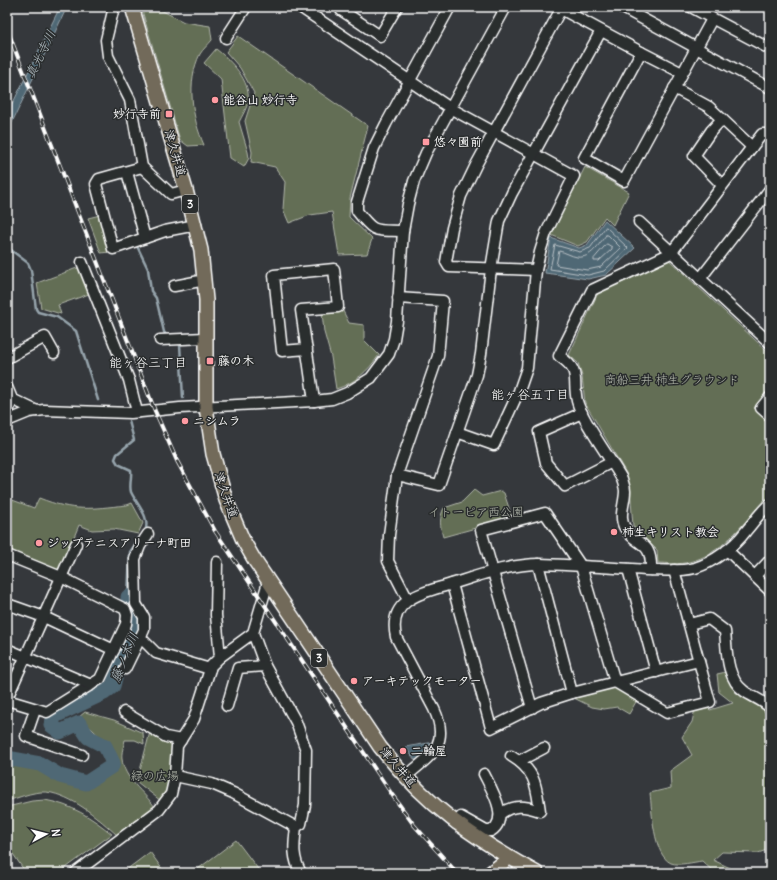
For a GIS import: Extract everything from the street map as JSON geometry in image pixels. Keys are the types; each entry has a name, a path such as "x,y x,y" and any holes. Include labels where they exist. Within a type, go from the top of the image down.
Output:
{"main road":[{"name":"津久井道","path":"132,7 196,225 205,280 206,407 213,454 226,500 243,540 268,582 380,747 405,777 421,794 456,824 509,858 537,873"},
{"path":"490,873 509,858"}],"street":[{"path":"114,7 106,40 108,56 130,100 142,167 171,194 186,190"},
{"path":"226,38 246,7"},
{"path":"300,7 450,108 574,176 546,233 536,270 527,368 520,391 505,424 494,445 457,432"},
{"path":"343,7 341,10 380,36 397,7"},
{"path":"403,232 374,230 369,227 357,211 360,192 374,148 409,80 450,7"},
{"path":"7,387 12,399 7,421 29,412 37,411 103,413 137,412 332,399 347,394 371,378 381,366 394,339 403,232 414,181 426,152 506,7"},
{"path":"621,7 770,88"},
{"path":"691,7 770,49"},
{"path":"536,270 449,266 446,262 452,228 462,196 494,132 561,9 682,73"},
{"path":"641,52 584,158 624,181 712,19"},
{"path":"397,475 439,485 477,375 499,221 533,154 601,31"},
{"path":"674,88 709,107 752,147"},
{"path":"722,119 711,131 694,156 722,185"},
{"path":"651,570 651,554 647,547 624,528 622,519 625,491 622,479 582,414 577,401 574,370 568,362 559,356 592,290 671,253 762,134 770,134"},
{"path":"142,167 99,179 96,184 113,249 164,231 196,225"},
{"path":"127,172 145,238"},
{"path":"700,279 770,189"},
{"path":"639,222 770,343"},
{"path":"82,262 129,380 137,412"},
{"path":"307,349 282,351 274,275 334,270 338,307 301,310 307,349 314,401"},
{"path":"174,286 205,280"},
{"path":"398,298 443,301 438,356 411,429 397,475 388,542 388,561 408,600"},
{"path":"7,358 45,337 54,353"},
{"path":"160,340 205,338"},
{"path":"770,397 761,408 770,416"},
{"path":"12,399 37,411"},
{"path":"582,414 539,432 546,463 565,486 612,462"},
{"path":"405,777 433,753 437,747 441,733 441,726 434,709 396,637 394,629 395,616 402,605 408,600 424,592 523,565 538,564 651,570 694,568 708,562 727,550 745,533 761,511 770,504"},
{"path":"532,708 481,530 545,512 582,566 615,682 667,713 710,702 674,570"},
{"path":"76,544 7,699 34,710 47,712 100,679 126,624 131,608 135,559 140,546 148,534"},
{"path":"727,550 770,591"},
{"path":"7,555 61,576 125,609 131,608 144,617 144,626 140,637 125,669"},
{"path":"755,576 770,560"},
{"path":"217,562 216,616 220,657"},
{"path":"538,564 572,693"},
{"path":"628,569 656,672"},
{"path":"268,582 253,633 265,666 296,722 306,750 304,805 301,824 296,827"},
{"path":"452,584 492,728 532,708 572,693 699,661"},
{"path":"7,604 44,617 114,650"},
{"path":"689,624 709,619 725,631 730,673 743,691 766,704 770,708"},
{"path":"75,873 164,806 171,794 175,776 177,746 194,719 210,669 220,657 253,633"},
{"path":"140,637 156,653 210,669"},
{"path":"7,649 91,685"},
{"path":"227,706 238,668 265,666"},
{"path":"34,710 26,736 82,755"},
{"path":"124,712 166,737 181,740"},
{"path":"500,814 516,806 523,806 540,812 535,780 531,773 515,759 544,748"},
{"path":"456,824 461,817 486,831 491,831 500,822 500,814 491,788 484,774"},
{"path":"175,776 219,787 296,827"},
{"path":"296,827 293,852 296,864 301,873"}],"green space":[{"path":"141,7 155,7 184,22 210,26 212,40 200,54 193,76 192,88 192,100 196,123 204,145 188,146 180,140"},
{"path":"238,36 368,126 350,198 349,217 372,239 367,254 339,255 332,212 310,215 289,223 283,209 285,182 275,167 251,162 252,152 245,121 254,93 240,68 226,52"},
{"path":"216,49 234,65 239,72 248,94 246,109 239,122 249,158 244,167 230,158 221,79 204,63"},
{"path":"585,167 629,192 613,225 605,217 587,242 578,246 551,235"},
{"path":"100,215 109,252 101,253 88,218"},
{"name":"商船三井 柿生グラウンド","path":"667,258 767,351 770,357 770,389 754,408 770,423 770,498 763,501 739,529 721,546 701,558 677,564 658,563 657,550 633,526 630,487 626,473 585,403 582,376 578,363 569,355 598,293"},
{"path":"77,268 80,269 89,294 58,305 61,314 41,308 37,283"},
{"path":"342,309 349,323 364,325 364,340 379,355 355,380 336,389 331,357 324,332 322,312"},
{"name":"イトーピア西公園","path":"474,490 482,496 501,491 504,493 511,514 508,519 443,537 440,522 444,508 462,502"},
{"name":"ジップテニスアリーナ町田","path":"7,498 34,508 39,498 63,506 82,508 127,505 132,503 143,523 138,534 114,529 92,530 79,525 59,573 7,552"},
{"path":"726,672 736,693 758,699 770,712 770,849 758,853 722,852 713,860 741,873 715,873 702,861 686,864 674,864 665,858 660,851 654,831 650,793 671,788 670,771 692,755 682,737 692,722 695,709 707,707 710,710 733,703 719,692 717,674"},
{"path":"610,687 616,687 637,700 629,714 617,707 604,709 592,707 572,697"},
{"path":"85,712 114,720 143,733 144,744 135,740 125,740 122,759 126,773 130,779 155,807 117,835 95,816 79,805 52,793 35,793 7,801 7,763 38,768 61,779 87,783 110,768 117,767 110,746 79,717"},
{"name":"緑の広場","path":"150,732 175,741 169,788 161,801 137,782"},
{"path":"45,800 73,808 81,812 112,834 59,873 26,873 7,845 7,807 32,801"},
{"path":"236,840 261,873 194,872"},
{"path":"150,852 165,873 122,873"}],"water":[{"name":"真光寺川","path":"60,7 67,7 7,133 7,115"},
{"path":"605,220 635,248 606,275 588,279 545,273 551,238 579,248 587,245"},
{"path":"435,742 418,761 415,760 405,747"}],"waterway":[{"path":"137,246 148,269 151,291 156,298 164,332 167,336"},
{"path":"7,247 28,263 31,270 36,309 38,312 57,317 76,331 98,400"},
{"path":"180,344 183,398"},
{"path":"129,421 134,440 117,454 115,459 118,464 131,470 131,492 145,516 145,532"},
{"path":"128,597 130,552 139,539"},
{"name":"藤ノ木川","path":"7,758 40,764 60,776 86,783 112,766 113,763 105,746 88,737 79,723 60,732 51,725 55,716 104,693 113,686 116,674 137,631 136,615 129,606 128,597"}],"railway":[{"path":"7,29 155,411 177,461 215,531 393,796 414,825 457,873"}],"place":[{"name":"能谷山 妙行寺","path":"215,100"},
{"name":"妙行寺前","path":"169,114"},
{"name":"悠々園前","path":"426,142"},
{"name":"藤の木","path":"210,361"},
{"name":"ニシムラ","path":"185,421"},
{"name":"柿生キリスト教会","path":"614,532"},
{"name":"ジップテニスアリーナ町田","path":"39,543"},
{"name":"アーキテックモーター","path":"354,681"},
{"name":"二輪屋","path":"403,751"}],"district":[{"name":"能ヶ谷三丁目","path":"148,362"},
{"name":"能ヶ谷五丁目","path":"530,394"}]}
